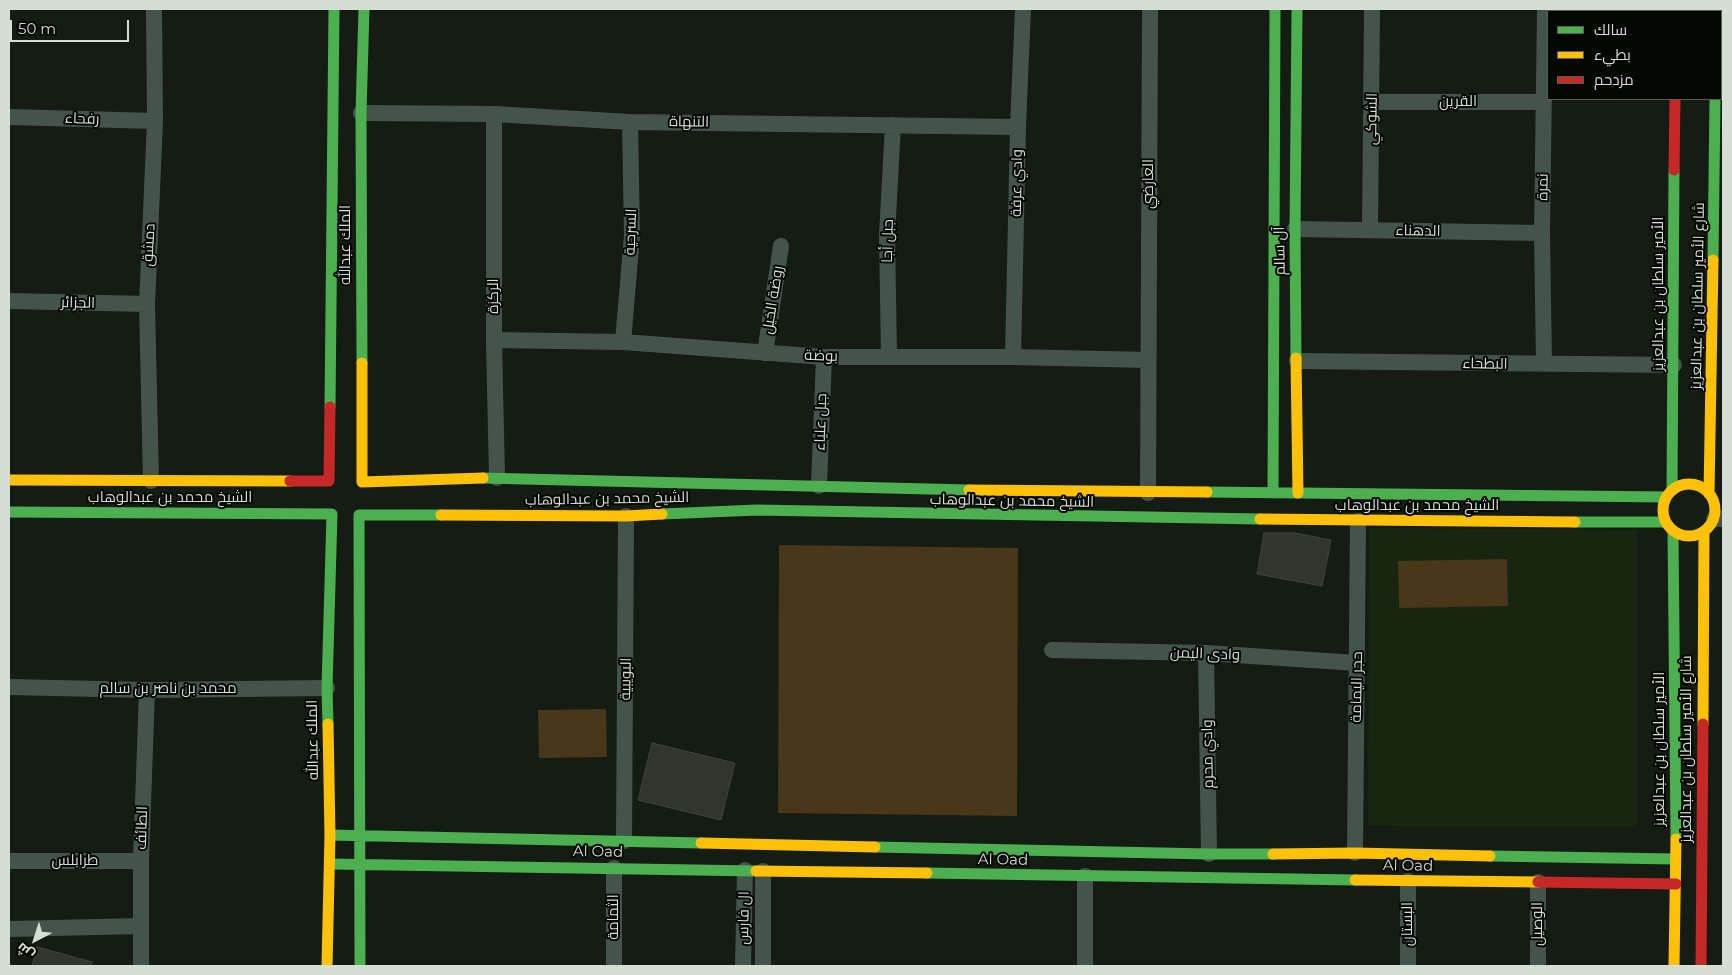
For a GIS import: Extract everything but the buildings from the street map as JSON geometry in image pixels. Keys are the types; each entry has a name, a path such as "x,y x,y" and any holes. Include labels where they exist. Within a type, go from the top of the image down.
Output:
{"street":[{"name":"دمشق","path":"151,481 147,304 156,121 154,9"},
{"name":"الملك عبدالله","path":"329,481 334,9"},
{"name":"الملك عبدالله","path":"362,482 361,113 364,9"},
{"name":"وادي عرفة","path":"1013,357 1018,127 1023,9"},
{"name":"العارضي","path":"1148,493 1150,9"},
{"name":"آل سالم","path":"1273,493 1275,9"},
{"name":"آل سالم","path":"1297,9 1294,229 1298,493"},
{"name":"الشوكي","path":"1370,230 1372,9"},
{"name":"نمرة","path":"1544,364 1542,233 1545,9"},
{"name":"الأمير سلطان بن عبدالعزيز","path":"1669,493 1674,365 1675,100"},
{"name":"شارع الأمير سلطان بن عبدالعزيز","path":"1715,100 1719,130 1716,494"},
{"name":"القرين","path":"1372,102 1544,102"},
{"name":"التنهاة","path":"361,113 494,114 630,122 1018,127"},
{"name":"الركزة","path":"494,114 494,340 497,478"},
{"name":"رفحاء","path":"9,117 156,121"},
{"name":"السرحية","path":"623,342 632,235 630,122"},
{"name":"جبل أجا","path":"889,356 887,235 893,126"},
{"name":"الدهناء","path":"1294,229 1542,233"},
{"name":"روضة الخيل","path":"765,353 781,246"},
{"name":"الجزائر","path":"9,301 147,304"},
{"name":"بوضة","path":"494,340 623,342 824,357 1013,357 1148,360"},
{"name":"جبل علياء","path":"819,486 824,357"},
{"name":"البطحاء","path":"1296,361 1674,365"},
{"path":"359,515 345,519 338,518 326,508 324,498 329,481 346,474 356,477 366,488 368,499 359,515 360,966"},
{"name":"الشيخ محمد بن عبدالوهاب","path":"362,482 497,478 1148,493 1669,493"},
{"name":"الشيخ محمد بن عبدالوهاب","path":"9,480 329,481"},
{"path":"1695,485 1716,494 1714,502 1718,519 1704,532 1688,537 1674,532 1665,522 1663,514 1663,505 1669,493 1679,486 1695,485"},
{"path":"1024,491 1024,516"},
{"name":"الشيخ محمد بن عبدالوهاب","path":"359,515 626,516 757,510 1358,521 1665,522"},
{"name":"الشيخ محمد بن عبدالوهاب","path":"9,512 332,514"},
{"name":"الملك عبدالله","path":"327,966 330,835 327,688 332,514"},
{"name":"البويبية","path":"624,841 626,516"},
{"name":"حجر اليمامة","path":"1354,854 1358,521"},
{"name":"الأمير سلطان بن عبدالعزيز","path":"1674,532 1676,884 1674,966"},
{"name":"شارع الأمير سلطان بن عبدالعزيز","path":"1701,966 1704,532"},
{"name":"وادى اليمن","path":"1052,650 1206,653 1357,663"},
{"name":"وادي محرم","path":"1206,653 1210,854"},
{"name":"محمد بن ناصر بن سالم","path":"9,687 147,690 327,688"},
{"name":"الطائف","path":"140,966 141,861 147,690"},
{"name":"Al Oad","path":"330,835 1210,854 1354,854 1675,859"},
{"name":"طرابلس","path":"9,861 141,861"},
{"name":"Al Oad","path":"330,864 1676,884"},
{"name":"الثمامة","path":"614,868 614,966"},
{"name":"ال فارس","path":"743,966 745,870"},
{"name":"ال فارس","path":"763,871 763,966"},
{"path":"1085,876 1085,966"},
{"name":"البستان","path":"1408,881 1408,966"},
{"name":"الوصيل","path":"1538,882 1538,966"},
{"path":"9,929 141,926"}],"shaded area":[{"path":"1369,528 1637,530 1637,827 1368,826"},
{"path":"779,545 1018,548 1017,816 778,813"},
{"path":"1507,559 1508,606 1399,608 1398,561"},
{"path":"606,709 607,757 539,758 538,710"}],"traffic: fast":[{"path":"330,407 334,9"},
{"path":"362,363 361,113 364,9"},
{"path":"1273,493 1275,9"},
{"path":"1296,358 1297,9"},
{"path":"1713,260 1715,100"},
{"path":"1672,490 1674,170"},
{"path":"483,478 969,490"},
{"path":"1207,492 1666,497"},
{"path":"662,514 757,510 1260,519"},
{"path":"9,512 332,514 327,688 328,724"},
{"path":"360,966 359,515 441,515"},
{"path":"1575,522 1665,522"},
{"path":"1673,532 1676,839"},
{"path":"330,835 701,843"},
{"path":"875,847 1273,854"},
{"path":"1490,856 1675,859"},
{"path":"330,864 756,871"},
{"path":"927,873 1355,880"}],"traffic: slow":[{"path":"1709,494 1713,260"},
{"path":"1296,358 1298,493"},
{"path":"362,363 362,482 483,478"},
{"path":"9,480 290,481"},
{"path":"1684,484 1694,484 1704,488 1711,495 1715,510 1711,525 1704,532 1694,536 1684,536 1674,532 1667,525 1663,515 1663,505 1667,495 1674,488 1684,484"},
{"path":"969,490 1207,492"},
{"path":"441,515 626,516 662,514"},
{"path":"1260,519 1575,522"},
{"path":"1703,724 1704,532"},
{"path":"327,966 330,835 328,724"},
{"path":"1674,966 1676,839"},
{"path":"701,843 875,847"},
{"path":"1273,854 1355,853 1490,856"},
{"path":"756,871 927,873"},
{"path":"1355,880 1538,882"}],"traffic: jam":[{"path":"1674,170 1675,100"},
{"path":"290,481 329,481 330,407"},
{"path":"1701,966 1703,724"},
{"path":"1538,882 1676,884"}]}
